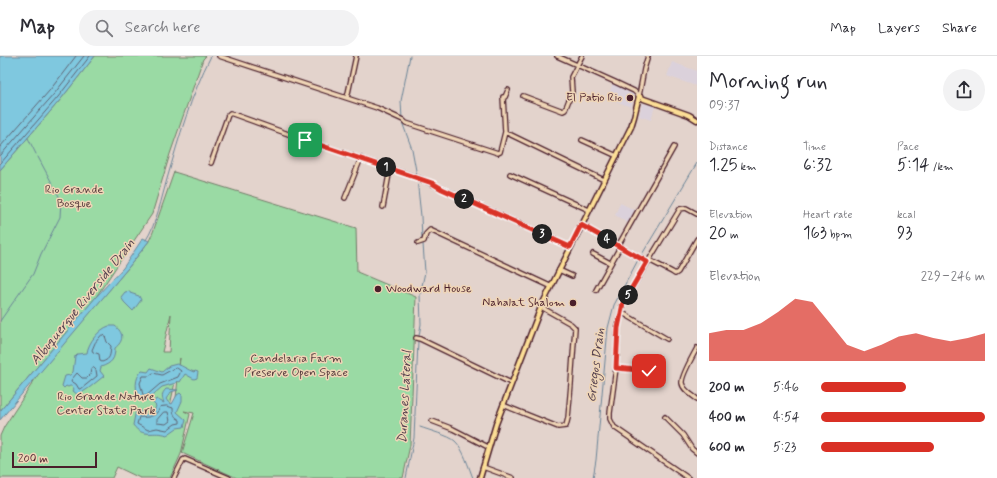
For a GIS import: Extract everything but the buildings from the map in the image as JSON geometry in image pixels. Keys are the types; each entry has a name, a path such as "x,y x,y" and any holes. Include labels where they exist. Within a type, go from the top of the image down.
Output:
{"main road":[{"path":"480,478 488,447 541,306 617,156 634,117 639,96 689,115 697,120"}],"street":[{"path":"219,56 377,108 406,123 498,153 500,152 505,132 503,97 505,97 508,90"},
{"path":"347,98 356,56"},
{"path":"557,56 634,91 639,96"},
{"path":"523,96 563,111 565,110 572,95 572,77 582,56"},
{"path":"639,96 648,56"},
{"path":"211,163 230,113 432,183 442,189 570,247"},
{"path":"505,132 604,180"},
{"path":"582,140 617,156"},
{"path":"596,290 674,146"},
{"path":"345,198 361,158"},
{"path":"382,207 390,169"},
{"path":"510,174 589,210"},
{"path":"688,478 614,426 610,420 616,368 618,328 623,303 680,209 686,208 697,214"},
{"path":"581,225 675,274 678,272 697,239"},
{"path":"421,242 430,230 550,286"},
{"path":"593,254 610,263"},
{"path":"559,270 572,276"},
{"path":"503,405 558,427 566,426 571,391 575,328 541,306"},
{"path":"621,312 667,339"},
{"path":"416,338 512,383"},
{"path":"697,348 682,377 682,384 686,391 697,399"},
{"path":"616,368 649,371"},
{"path":"665,416 683,434 692,449 697,453"},
{"path":"432,421 453,429 488,447"},
{"path":"174,478 182,460 188,459 229,478"},
{"path":"483,467 513,478"}],"shaded area":[{"path":"672,62 697,71 696,86 667,76"},
{"path":"613,82 634,95 631,107 608,98"},
{"path":"642,103 655,106 651,120 639,116"},
{"path":"620,203 635,210 628,223 615,215"}],"green space":[{"name":"Rio Grande Bosque","path":"95,56 206,56 203,59 170,154 152,214 96,297 0,411 0,170 61,99"},
{"name":"Candelaria Farm Preserve Open Space","path":"174,172 356,228 357,272 416,297 410,445 403,478 237,478 182,453 194,413 184,411 190,414 181,454 170,478 140,478 117,467 112,478 0,478 0,436 4,427 41,370 128,268 149,241","holes":["171,314 169,352 162,352","180,358 175,408 170,406"]}],"water":[{"path":"0,56 95,56 61,99 0,170"},
{"path":"143,238 149,241 128,268 0,420 0,411 96,297 123,268"},
{"path":"130,291 130,293 139,296 141,300 133,311 121,297 125,292"},
{"path":"109,326 115,326 120,331 122,337 120,343 115,348 112,360 108,364 101,367 100,371 104,376 78,395 73,391 74,389 72,386 66,386 64,388 62,386 65,376 70,375 73,372 75,356 77,354 87,353 89,345 95,337 101,330"},
{"path":"177,364 194,372 198,372 197,378 194,379 185,374 180,382 178,381 162,387 147,400 140,399 136,385 139,374 142,371 148,372 151,368 162,372 169,366"},
{"path":"166,389 178,390 171,392 166,399 172,404 177,395 180,393 182,395 182,401 177,412 186,420 184,427 177,428 167,435 141,432 133,425 136,410 147,414 150,411 154,412 156,406 153,403 156,399 164,403 162,396"}],"waterway":[{"name":"Albuquerque Riverside Drain","path":"146,240 156,219 191,101 211,56"},
{"name":"Duranes Lateral","path":"402,119 401,101 410,56"},
{"name":"Duranes Lateral","path":"402,122 412,149 417,176"},
{"path":"28,138 36,154"},
{"path":"0,321 33,274 41,254 60,217 61,200 38,157"},
{"name":"Griegos Drain","path":"641,256 697,163"},
{"name":"Duranes Lateral","path":"417,179 422,240"},
{"name":"Duranes Lateral","path":"419,336 421,324 420,295 425,272 423,244"},
{"name":"Griegos Drain","path":"593,478 608,328 614,305 638,260"},
{"name":"Duranes Lateral","path":"406,478 414,438 418,341"},
{"path":"420,427 444,435 455,441 463,453 473,478"}],"place":[{"name":"El Patio Rio","path":"630,98"},
{"name":"Woodward House","path":"378,289"},
{"name":"Nahalat Shalom","path":"573,303"}],"route":[{"path":"305,140 432,183 442,189 570,247 581,225 647,262 623,303 618,328 616,368 649,371"}],"park label":[{"name":"Rio Grande Nature Center State Park","path":"106,404"}]}
